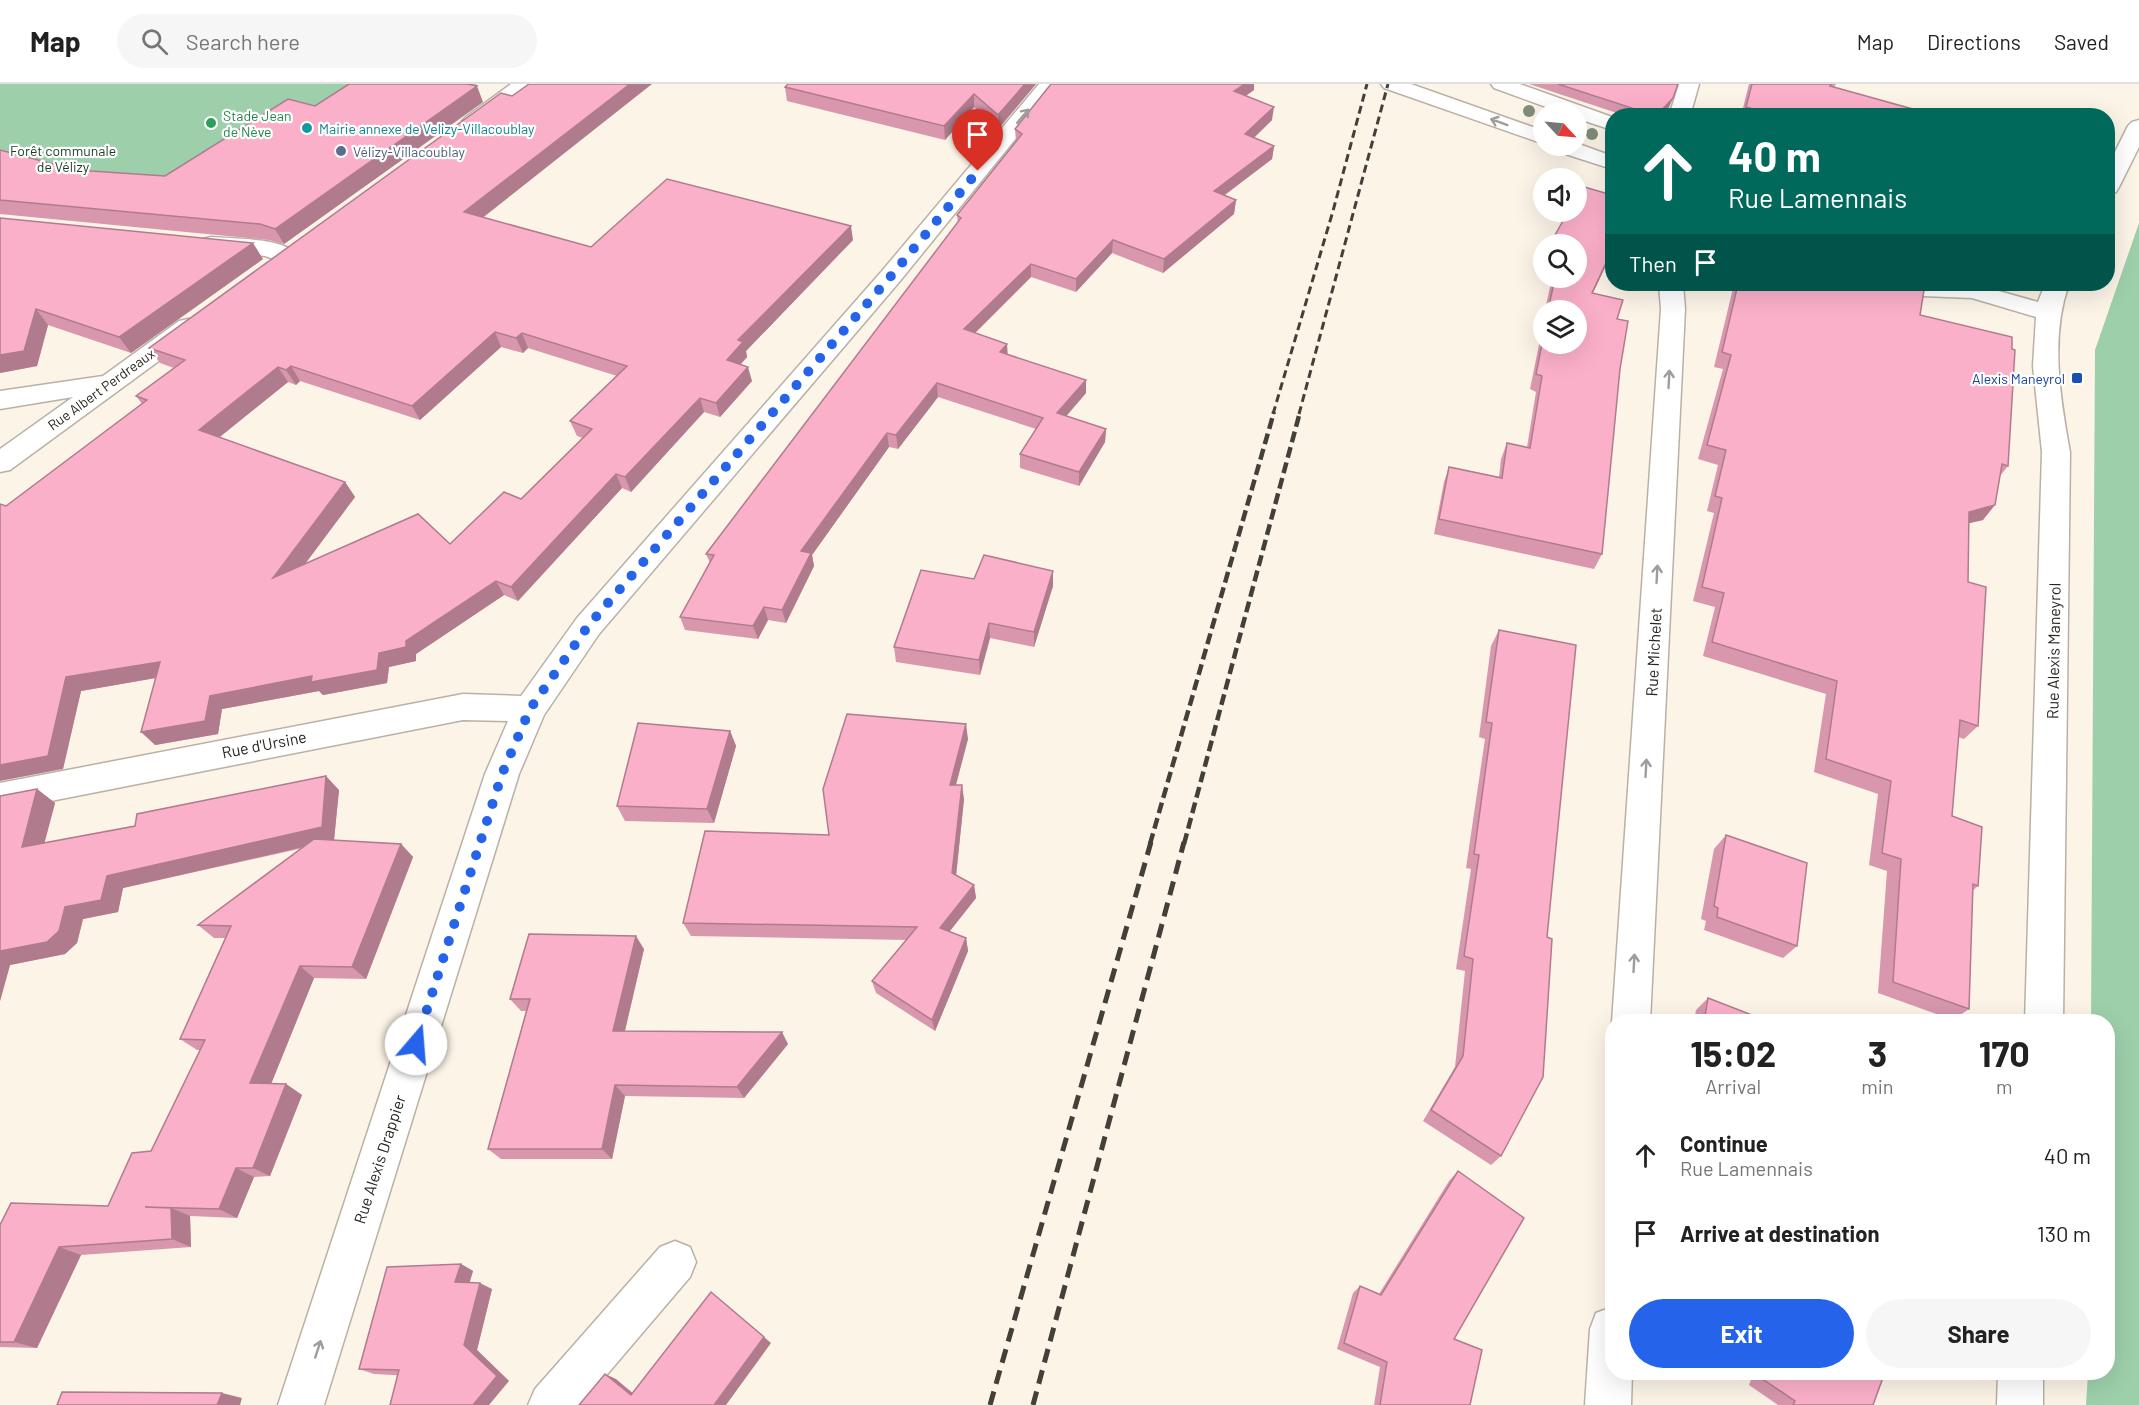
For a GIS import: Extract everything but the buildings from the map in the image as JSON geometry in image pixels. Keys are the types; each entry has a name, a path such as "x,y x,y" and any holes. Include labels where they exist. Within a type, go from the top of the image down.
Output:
{"street":[{"path":"459,132 524,84"},
{"name":"Rue Alexis Drappier","path":"300,1405 502,774 530,709 588,626 891,276 1050,84"},
{"path":"1391,84 1533,134"},
{"path":"1501,84 1605,121"},
{"path":"1682,108 1689,84"},
{"path":"2115,173 2139,126"},
{"path":"1587,154 1605,161"},
{"path":"187,241 269,249 286,257"},
{"name":"Rue Michelet","path":"1631,1014 1673,321 1671,291"},
{"path":"1979,291 2049,313"},
{"name":"Rue Alexis Maneyrol","path":"2044,1014 2056,452 2048,397 2049,313 2056,291"},
{"name":"Rue Albert Perdreaux","path":"0,463 211,311"},
{"path":"0,400 109,383"},
{"name":"Rue d'Ursine","path":"0,797 462,707 530,709"},
{"path":"551,1405 675,1262"},
{"path":"1608,1405 1609,1380"},
{"path":"2020,1405 2021,1380"}],"green space":[{"name":"Stade Jean de Nève","path":"0,84 477,84 366,161 263,192 0,163"},
{"path":"2139,223 2139,1405 2086,1405 2088,1380 2115,1380 2115,1014 2091,1014 2095,350"}],"railway":[{"path":"1273,414 1333,211 1367,84"},
{"path":"1299,414 1388,84"},
{"path":"1150,844 1274,412"},
{"path":"1184,844 1300,412"},
{"path":"990,1405 1151,842"},
{"path":"1033,1405 1184,842"}],"place":[{"name":"Stade Jean de Nève","path":"211,123"},
{"name":"Mairie annexe de Velizy-Villacoublay","path":"307,128"},
{"name":"Vélizy-Villacoublay","path":"341,151"},
{"name":"Alexis Maneyrol","path":"2077,378"}],"route":[{"path":"416,1044 502,774 530,709 588,626 891,276 978,171"}],"park label":[{"name":"Forêt communale de Vélizy","path":"63,158"}]}
